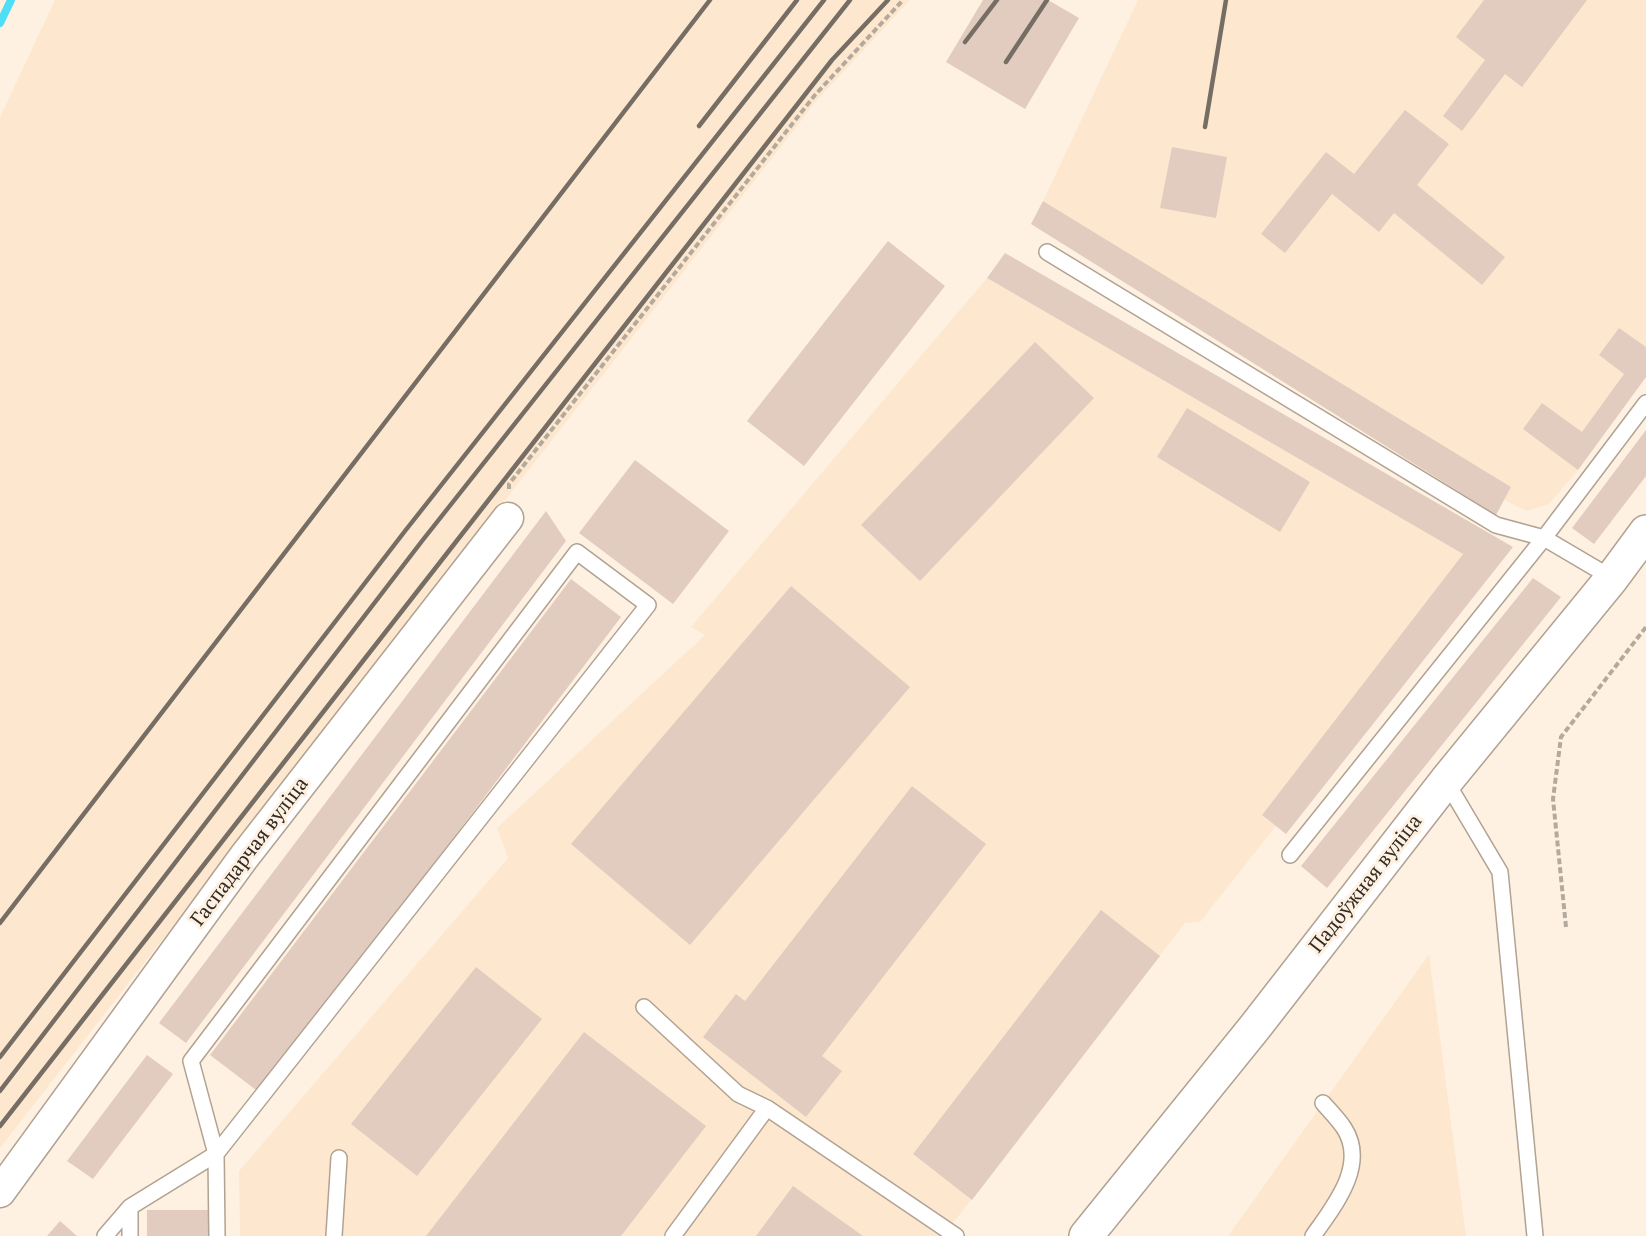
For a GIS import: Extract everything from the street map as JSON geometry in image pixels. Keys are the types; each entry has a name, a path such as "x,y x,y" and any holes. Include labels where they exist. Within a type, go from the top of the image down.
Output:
{"main road":[{"name":"Падоўжная вуліца","path":"1086,1236 1256,1027 1446,781 1612,578 1646,532"}],"street":[{"name":"Гаспадарчая вуліца","path":"0,1192 244,857 508,518"}],"lane":[{"path":"1047,252 1496,525 1544,538 1612,578"},
{"path":"1290,855 1544,538 1646,403"},
{"path":"105,1236 130,1207 216,1154 648,605 577,552 191,1061 216,1154 217,1236"},
{"path":"1446,781 1500,872 1535,1236"},
{"path":"644,1007 738,1094 767,1108 956,1236"},
{"path":"1313,1236 1347,1188 1352,1149 1345,1129 1323,1103"},
{"path":"673,1236 767,1108"},
{"path":"334,1236 339,1158"},
{"path":"130,1207 130,1236"}],"path":[{"path":"508,518 509,484 814,95 903,0"},
{"path":"1566,927 1553,799 1561,737 1646,627"}],"shaded area":[{"path":"55,0 910,0 818,99 0,1148 0,117"},
{"path":"1138,0 1646,0 1646,377 1578,470 1549,504 1527,511 1504,500 1511,487 1043,201"},
{"path":"987,278 1463,554 1262,815 1276,826 1200,922 1185,923 943,1236 240,1236 239,1171 508,858 497,828 705,635 691,627"},
{"path":"1429,954 1466,1236 1228,1236 1323,1103"}],"building":[{"path":"983,0 1048,0 1079,18 1025,109 946,62"},
{"path":"1484,0 1587,0 1522,87 1505,74 1462,131 1443,116 1485,60 1456,37"},
{"path":"1405,110 1449,144 1417,185 1505,257 1482,285 1394,213 1379,232 1332,194 1285,253 1261,234 1326,152 1354,174"},
{"path":"1172,147 1227,157 1216,218 1160,208"},
{"path":"1043,201 1511,487 1496,515 1031,224"},
{"path":"888,241 945,286 804,466 747,421"},
{"path":"1005,253 1513,547 1286,834 1262,815 1463,554 987,278"},
{"path":"1619,328 1646,347 1646,377 1578,470 1523,429 1542,403 1582,432 1624,374 1599,355"},
{"path":"1035,342 1094,398 920,581 861,525"},
{"path":"1187,408 1310,482 1280,532 1157,457"},
{"path":"1646,430 1646,476 1594,544 1572,528"},
{"path":"635,460 729,531 673,604 579,533"},
{"path":"546,511 566,541 186,1043 159,1023"},
{"path":"1533,578 1561,597 1327,888 1301,866"},
{"path":"571,579 621,617 260,1093 210,1055"},
{"path":"791,586 910,687 690,945 571,844"},
{"path":"912,786 986,844 822,1056 842,1071 806,1117 703,1037 736,994 745,1001"},
{"path":"1101,910 1160,956 972,1200 913,1154"},
{"path":"476,967 542,1019 417,1176 351,1124"},
{"path":"584,1032 706,1126 621,1236 426,1236"},
{"path":"147,1055 173,1074 93,1179 67,1161"},
{"path":"793,1186 863,1236 756,1236"},
{"path":"147,1210 208,1210 208,1236 147,1236"},
{"path":"60,1221 77,1236 47,1236"}],"waterway":[{"path":"0,23 11,0"}],"railway":[{"path":"0,923 710,0"},
{"path":"699,126 797,0"},
{"path":"0,1057 405,531 824,0"},
{"path":"0,1091 422,541 850,0"},
{"path":"0,1126 832,60 888,0"},
{"path":"965,42 997,0"},
{"path":"1006,62 1047,0"},
{"path":"1205,127 1226,0"}]}
